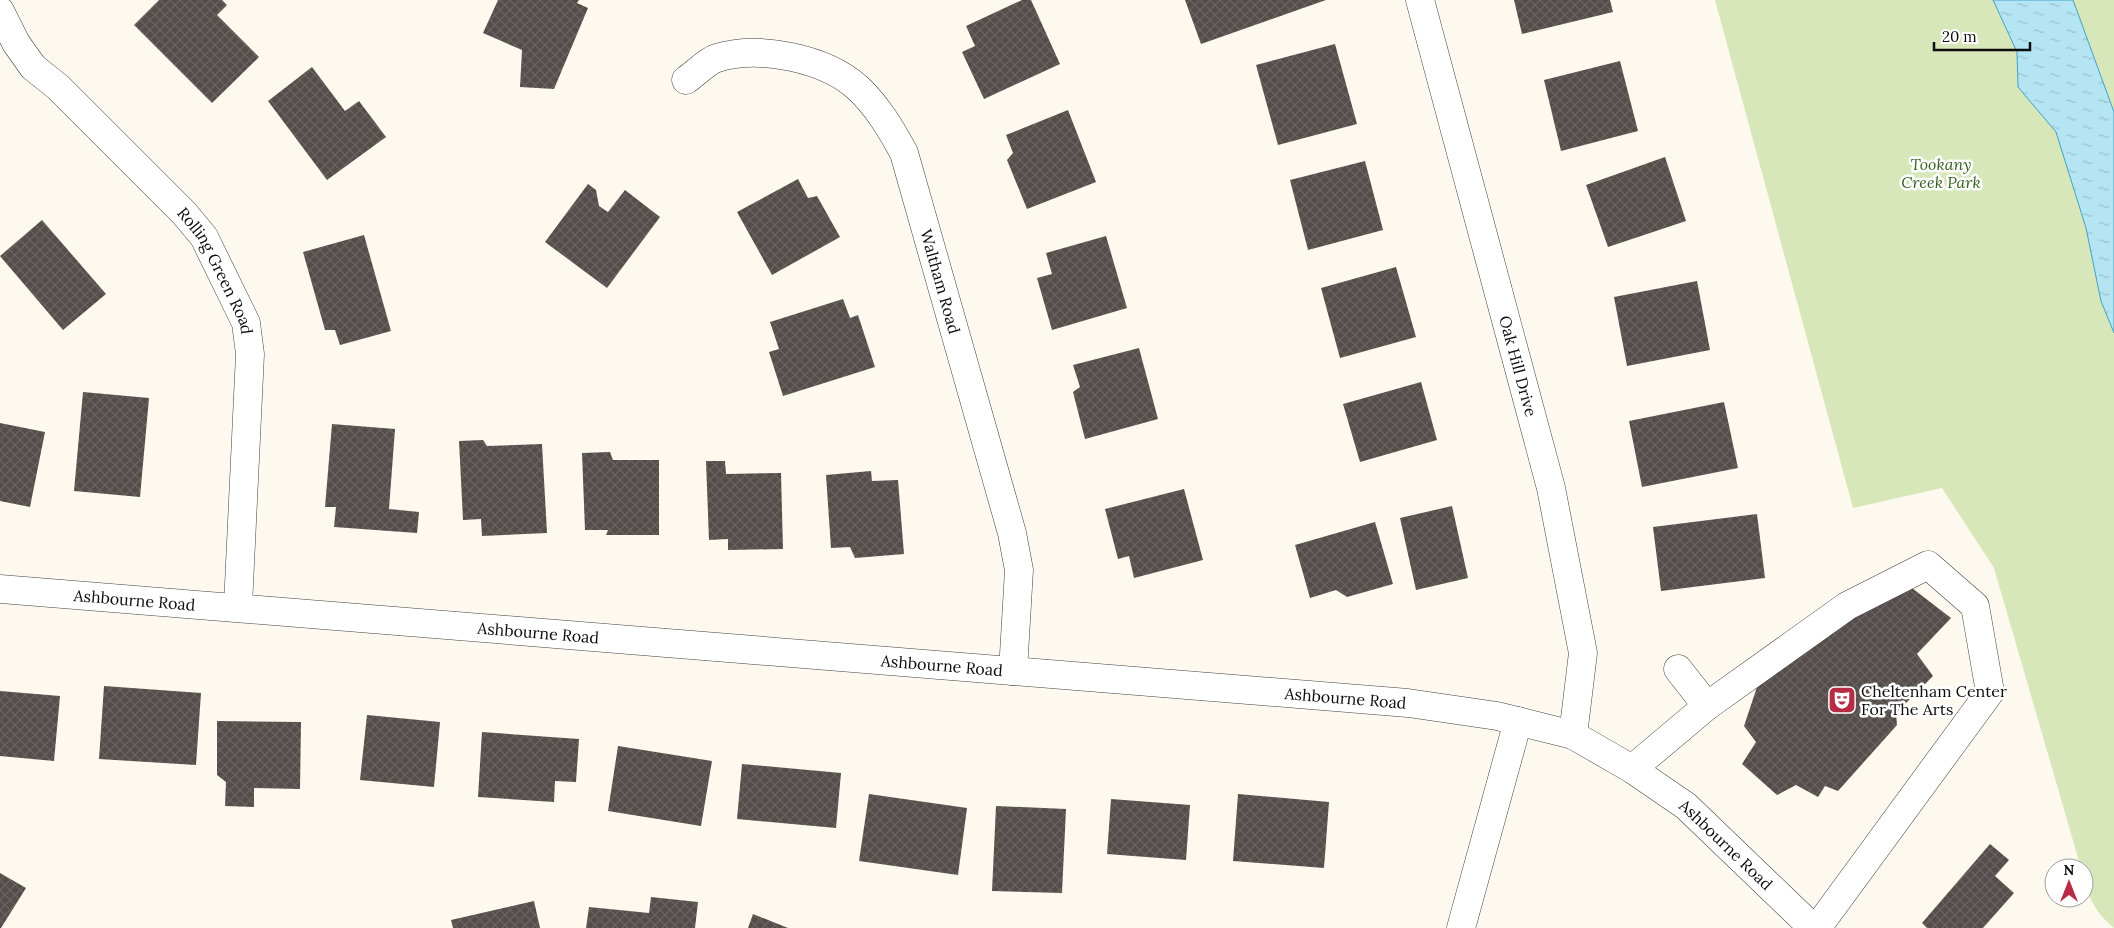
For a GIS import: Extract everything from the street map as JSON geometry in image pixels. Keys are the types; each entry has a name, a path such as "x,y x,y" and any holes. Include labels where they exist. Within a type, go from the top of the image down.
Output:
{"street":[{"name":"Oak Hill Drive","path":"1420,0 1552,488 1583,653 1572,735"},
{"name":"Rolling Green Road","path":"0,10 16,43 33,67 58,87 170,199 204,237 246,323 250,354 238,606"},
{"name":"Waltham Road","path":"686,80 715,58 740,54 793,56 833,72 857,87 886,120 904,153 1012,533 1019,570 1014,671"},
{"path":"1632,769 1707,706 1847,606 1928,565 1975,606 1990,692 1815,928"},
{"name":"Ashbourne Road","path":"0,589 238,606 1408,702 1518,721 1572,735 1632,769 1686,806 1815,928"},
{"path":"1678,669 1707,706"},
{"path":"1461,928 1518,721"}],"green space":[{"name":"Tookany Creek Park","path":"1715,0 2114,0 2114,928 2094,905 2094,858 2078,858 1994,568 1942,488 1853,508"}],"water":[{"path":"1993,0 2073,0 2114,112 2114,333 2101,301 2086,228 2056,132 2018,87 2017,52"}],"building":[{"path":"159,0 222,0 227,5 217,15 259,57 212,103 134,25"},
{"path":"498,0 579,0 577,3 588,8 554,89 520,87 522,50 483,33"},
{"path":"1022,0 1031,0 1060,64 984,99 962,52 975,46 966,26"},
{"path":"1185,0 1326,0 1201,44"},
{"path":"1514,0 1610,0 1613,12 1522,34"},
{"path":"1335,44 1357,124 1278,145 1256,65"},
{"path":"1620,61 1638,131 1561,151 1544,80"},
{"path":"312,67 345,111 359,101 386,137 327,180 268,101"},
{"path":"1068,110 1096,182 1027,209 1007,160 1013,153 1006,135"},
{"path":"1665,157 1686,221 1608,247 1586,185"},
{"path":"1365,161 1383,230 1308,250 1290,180"},
{"path":"798,179 808,198 817,196 840,237 772,275 737,212"},
{"path":"588,184 596,190 599,206 608,212 625,190 660,217 607,288 545,242"},
{"path":"42,220 106,294 63,330 0,256"},
{"path":"364,235 391,331 340,345 335,330 325,330 303,252"},
{"path":"1106,236 1127,308 1052,330 1037,278 1052,274 1046,253"},
{"path":"1396,267 1416,337 1340,358 1321,288"},
{"path":"1697,281 1710,350 1627,366 1614,297"},
{"path":"843,299 850,318 858,315 875,367 783,396 769,352 779,349 770,322"},
{"path":"1139,348 1158,419 1085,439 1073,392 1080,387 1073,365"},
{"path":"1421,382 1437,440 1360,462 1343,404"},
{"path":"83,392 149,398 140,497 74,491"},
{"path":"1724,402 1738,468 1642,487 1629,421"},
{"path":"0,423 45,432 30,507 0,501"},
{"path":"332,424 395,429 389,509 419,512 417,533 334,527 336,507 325,507"},
{"path":"483,440 487,446 542,444 547,533 482,536 481,519 463,520 459,441"},
{"path":"610,452 613,460 659,460 659,535 606,535 608,530 585,530 582,453"},
{"path":"706,461 725,461 726,474 781,473 783,549 728,550 728,539 709,540"},
{"path":"871,471 872,481 898,480 904,554 855,558 850,547 831,548 826,475"},
{"path":"1184,489 1203,560 1134,578 1129,556 1118,559 1105,509"},
{"path":"1452,506 1468,578 1416,590 1400,518"},
{"path":"1757,514 1765,578 1661,591 1653,527"},
{"path":"1375,522 1393,584 1347,597 1336,590 1310,598 1295,545"},
{"path":"1908,585 1951,618 1917,654 1933,676 1896,713 1897,725 1838,791 1825,786 1818,797 1796,785 1777,795 1742,764 1756,742 1744,726 1759,681 1864,610"},
{"path":"104,686 201,693 196,765 99,759"},
{"path":"0,691 60,696 54,761 0,756"},
{"path":"367,715 440,722 434,787 360,780"},
{"path":"217,721 301,722 300,789 254,788 254,807 225,806 226,782 217,775"},
{"path":"482,732 579,739 576,782 555,781 554,802 478,797"},
{"path":"618,746 712,761 701,826 608,811"},
{"path":"742,764 841,773 836,828 737,819"},
{"path":"869,794 967,808 958,875 859,861"},
{"path":"1238,794 1329,802 1324,868 1233,861"},
{"path":"1111,799 1190,805 1186,860 1107,854"},
{"path":"996,806 1066,809 1062,893 992,891"},
{"path":"1990,844 2009,860 1995,876 2014,893 1983,928 1927,928 1922,923"},
{"path":"0,873 26,888 1,928 0,928"},
{"path":"651,897 698,902 695,928 586,928 589,907 649,913"},
{"path":"534,901 540,928 453,928 451,920"},
{"path":"753,914 788,928 748,928"}],"place":[{"name":"Cheltenham Center For The Arts","path":"1842,700"}]}
